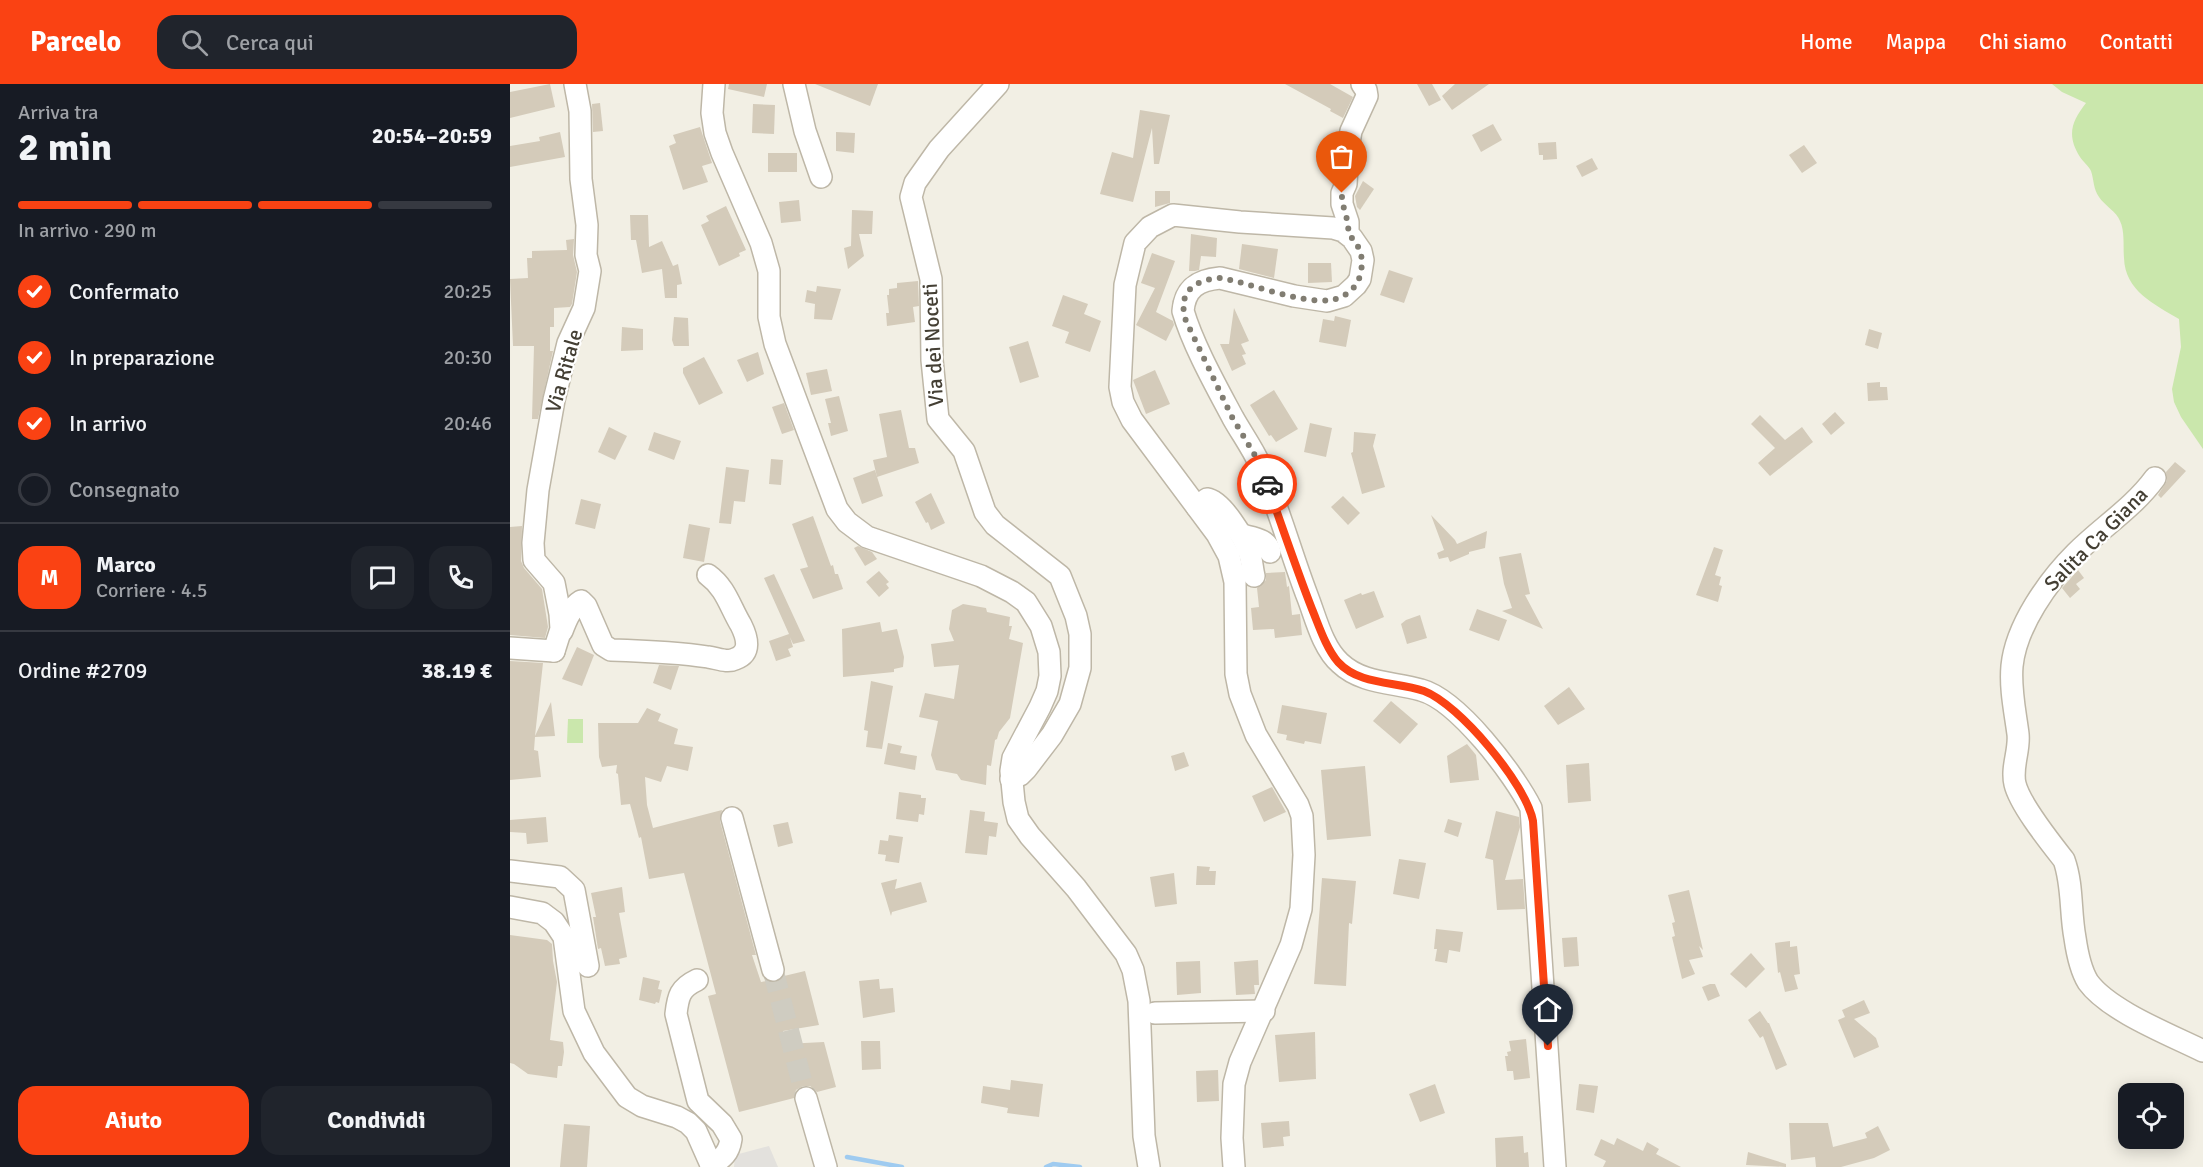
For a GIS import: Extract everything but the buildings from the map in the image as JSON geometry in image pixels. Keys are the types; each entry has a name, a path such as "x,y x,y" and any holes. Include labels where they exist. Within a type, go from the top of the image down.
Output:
{"street":[{"name":"Via Ritale","path":"554,651 561,629 554,583 534,560 533,543 538,490 554,400 568,343 584,308 590,271 586,255 587,225 581,179 580,111 575,84"},
{"path":"714,84 712,113 715,133 761,243 769,272 769,317 775,344 837,508 847,522 867,537 981,576 1012,592 1026,602 1041,626 1049,652 1050,676 1040,707 1013,758 1011,779 1016,810 1023,826 1117,941 1133,970 1139,1001 1144,1136 1149,1167"},
{"path":"794,84 805,131 821,177"},
{"name":"Via dei Noceti","path":"998,84 939,149 915,183 911,197 931,279 932,360 938,419 964,451 978,497 990,519 1060,576 1076,616 1080,634 1080,668 1070,704 1052,735 1026,769 1011,779"},
{"path":"1348,234 1348,222 1341,196 1346,184 1351,131 1366,96 1366,90 1362,84"},
{"path":"1233,1167 1234,1084 1240,1062 1291,945 1301,909 1304,855 1302,816 1298,805 1256,735 1246,712 1236,674 1233,567 1216,534 1144,437 1123,402 1120,387 1125,285 1135,243 1150,227 1173,215 1240,222 1322,226 1348,234 1357,244 1363,260 1360,279 1344,296 1319,301 1231,280 1211,279 1191,288 1186,294 1183,311 1232,417 1260,464 1314,615 1327,645 1339,663 1353,673 1366,678 1422,690 1450,706 1503,764 1525,795 1531,808 1555,1167"},
{"name":"Salita Ca Giana","path":"2155,478 2140,498 2076,553 2056,575 2031,610 2012,665 2013,709 2018,735 2014,782 2020,796 2064,860 2068,871 2074,936 2081,967 2088,981 2105,998 2122,1009 2203,1051"},
{"path":"1197,507 1207,499 1213,500 1242,535 1250,554 1254,576"},
{"path":"1242,535 1264,542 1270,552"},
{"path":"510,648 554,651 568,617 581,602 586,606 603,645 611,650 685,654 729,661 737,659 745,653 748,644 746,634 719,583 708,576"},
{"path":"732,818 773,970"},
{"path":"510,871 560,877 574,890 588,966"},
{"path":"510,907 542,913 554,921 564,937 574,1011 594,1053 627,1097 642,1106 677,1117 688,1123 696,1131 711,1166 728,1152 731,1139 722,1124 698,1101 676,1014 683,988 697,980"},
{"path":"1155,1013 1264,1011"},
{"path":"806,1098 826,1167"}],"green space":[{"path":"2052,84 2203,84 2203,449 2181,417 2174,402 2172,389 2181,347 2179,319 2151,302 2135,288 2130,279 2124,258 2122,225 2099,197 2091,171 2080,157 2073,142 2074,122 2086,103 2062,92"},
{"path":"568,719 583,719 583,743 567,743"}],"shaded area":[{"path":"769,1146 778,1167 734,1167 735,1155"}],"waterway":[{"path":"847,1157 902,1167"},
{"path":"1046,1167 1053,1164 1080,1167"}],"tunnel":[{"path":"773,970 806,1098"}],"way so far":[{"path":"1267,484 1260,464 1232,417 1186,321 1183,303 1186,294 1196,284 1204,280 1220,278 1319,301 1344,296 1360,279 1363,260 1357,244 1348,234 1348,222 1341,200 1342,193"}],"route":[{"path":"1267,484 1314,615 1327,645 1339,663 1353,673 1366,678 1422,690 1436,696 1450,706 1480,737 1525,795 1531,808 1533,821 1548,1046"}]}
